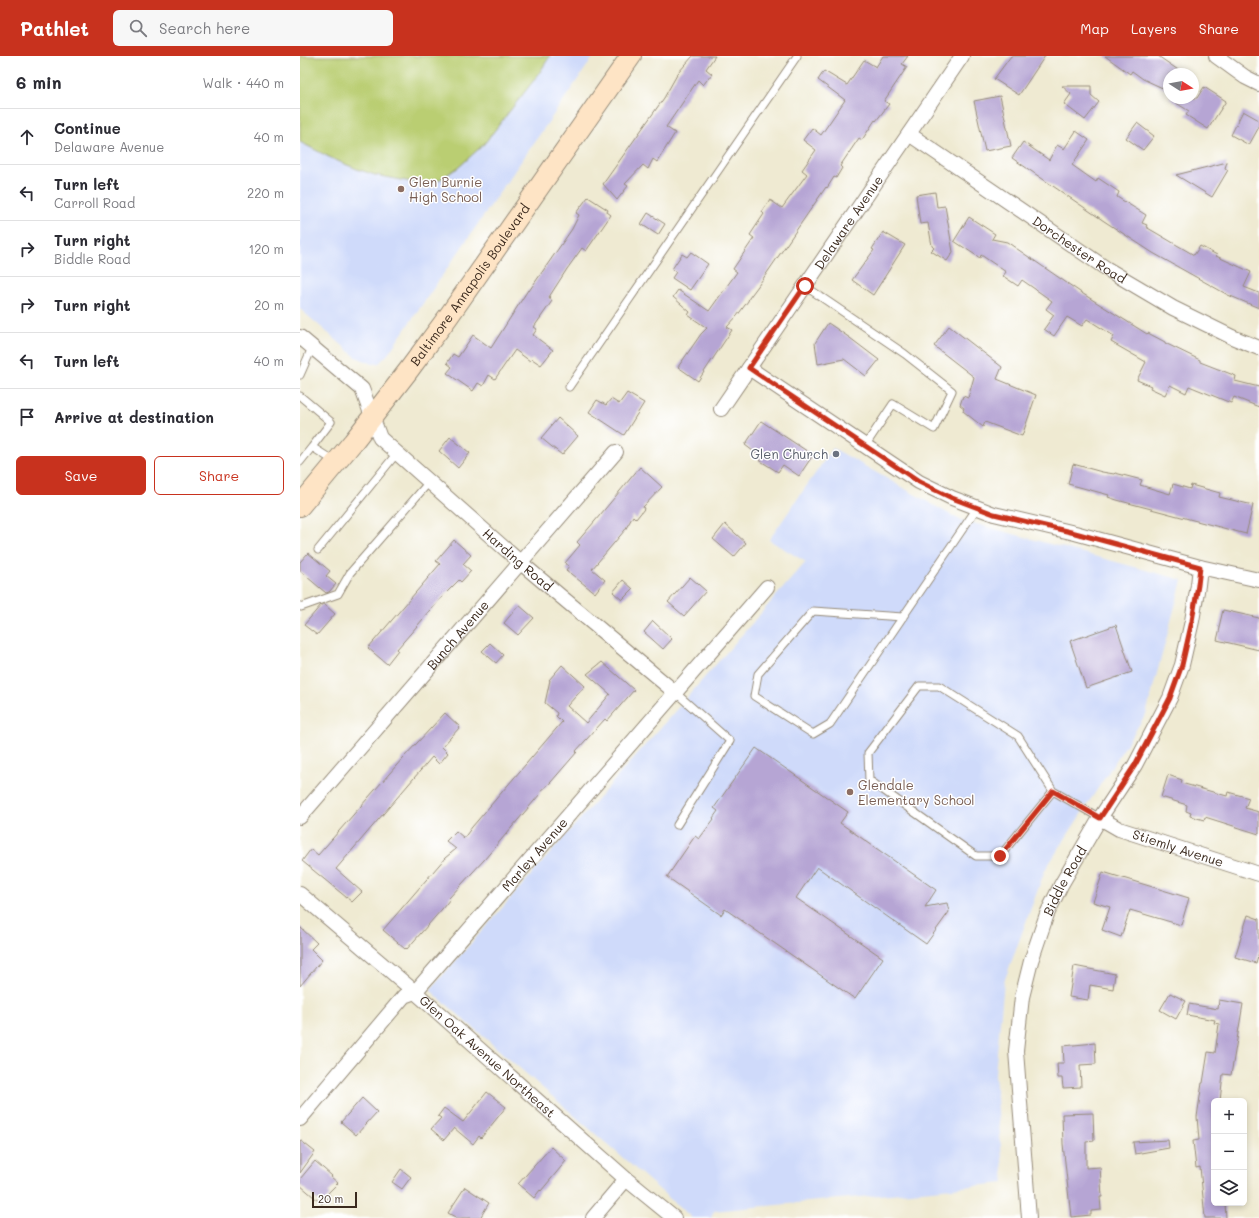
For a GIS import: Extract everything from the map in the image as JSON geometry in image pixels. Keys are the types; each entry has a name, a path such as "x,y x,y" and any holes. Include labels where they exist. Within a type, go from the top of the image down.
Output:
{"main road":[{"name":"Baltimore Annapolis Boulevard","path":"300,506 373,418 448,317 631,56"}],"street":[{"name":"Delaware Avenue","path":"721,409 962,56"},
{"path":"1216,56 1259,84"},
{"name":"Dorchester Road","path":"909,134 1107,269 1173,308 1232,337 1259,348"},
{"name":"Harding Road","path":"300,338 362,389 380,438 430,481 520,563 676,693"},
{"path":"749,368 919,482 952,498 994,514 1075,533 1200,567 1259,580"},
{"name":"Bunch Avenue","path":"300,817 616,452"},
{"name":"Biddle Road","path":"1029,1218 1016,1051 1022,997 1031,961 1047,914 1062,885 1100,818 1135,765 1170,698 1182,665 1192,621 1200,567"},
{"name":"Marley Avenue","path":"300,1118 404,996 416,992 767,587"},
{"name":"Stiemly Avenue","path":"1100,818 1119,830 1259,874"},
{"name":"Glen Oak Avenue Northeast","path":"300,894 416,992 626,1179 674,1218"},
{"path":"593,1218 626,1179"}],"lane":[{"path":"568,387 797,56"},
{"path":"805,286 905,354 952,392 934,429 893,404 865,446"},
{"path":"300,375 312,348"},
{"path":"300,396 331,422 300,462"},
{"path":"312,447 336,463"},
{"path":"318,550 397,453"},
{"path":"300,606 301,607 338,594 350,573 430,481"},
{"path":"903,616 813,611 758,674 754,696 813,734 830,724 978,508"},
{"path":"1053,791 1000,856 976,856 869,780 868,753 919,686 939,686 1018,736 1053,791 1100,818"},
{"path":"676,693 730,741 677,825"}],"shaded area":[{"name":"Glen Burnie High School","path":"300,56 594,56 388,354 379,363 373,364 356,357 300,309"},
{"name":"Glendale Elementary School","path":"833,448 958,519 1182,580 1146,714 1045,870 1004,982 995,1074 1004,1183 714,1211 711,1218 692,1218 430,990 806,562 769,540"}],"green space":[{"path":"300,56 550,56 538,75 484,144 459,167 434,183 412,182 375,175 333,159 300,142"}],"building":[{"path":"693,56 715,56 706,69 712,74 703,85 698,80 666,127 675,133 657,162 653,159 648,169 643,165 625,184 628,186 617,200 603,184 664,98 678,73"},
{"path":"883,56 908,56 902,64 907,67 884,101 889,104 876,121 875,120 862,140 859,138 840,166 842,168 836,178 834,177 827,188 826,187 748,301 727,327 732,330 698,381 678,367 701,334 707,328 688,315 690,312 673,297 678,290 709,311 737,272 733,269 754,238 750,235 764,214 762,212 770,200 782,208 807,174 802,170 816,150 803,140 812,128 821,135 845,100 818,80 824,71 847,85 864,60 876,67"},
{"path":"1011,56 1045,56 1019,95 994,79"},
{"path":"1105,56 1158,56 1175,68 1163,68 1163,88 1143,79 1132,71 1130,74"},
{"path":"1062,86 1091,86 1091,95 1099,102 1085,120 1064,104 1071,94"},
{"path":"1204,87 1226,101 1208,129 1186,115 1189,111 1178,104 1199,104 1199,95"},
{"path":"1000,96 1011,146 985,151 974,101"},
{"path":"1243,111 1259,120 1259,127 1249,145 1231,135"},
{"path":"1137,123 1154,136 1143,150 1126,138"},
{"path":"1076,131 1089,140 1072,165 1096,182 1098,178 1119,192 1117,197 1146,215 1142,223 1147,225 1146,227 1194,255 1200,246 1217,255 1216,256 1251,272 1244,287 1259,293 1259,308 1228,295 1153,253 1012,158 1023,142 1049,160 1057,145 1064,149"},
{"path":"1227,162 1225,168 1228,170 1212,197 1176,175"},
{"path":"935,192 937,207 945,206 953,252 947,261 931,251 934,248 932,246 928,223 920,224 916,195"},
{"path":"588,197 608,210 607,212 611,215 586,251 582,248 567,269 549,297 552,301 534,327 537,329 533,335 553,350 541,365 532,359 530,361 515,350 495,379 489,375 483,386 478,383 473,391 447,373 452,367 447,363 453,354 458,357 473,335 491,348 528,290 529,291 572,229 579,215 576,213"},
{"path":"648,213 665,224 658,235 641,224"},
{"path":"969,217 995,234 992,239 1007,242 1080,292 1147,334 1148,333 1200,360 1200,362 1236,376 1235,381 1259,387 1259,407 1234,397 1231,403 1189,386 1186,393 1170,385 1165,395 1150,388 1151,386 1137,380 1146,362 1111,342 1114,336 1087,319 1082,326 1067,317 1054,336 1044,329 1054,315 1046,309 1052,301 1022,280 1018,286 1003,276 1006,272 981,255 980,258 954,241"},
{"path":"883,232 905,245 873,295 852,280 874,250 872,249"},
{"path":"691,252 708,264 690,290 672,278 676,272 672,269 682,254 687,257"},
{"path":"828,323 879,360 866,376 844,359 818,364 815,343"},
{"path":"949,326 1002,367 997,379 1036,395 1022,436 985,422 983,427 963,411 964,408 960,405 963,396 968,398 974,377 934,346"},
{"path":"627,393 644,403 624,435 589,412 597,400 606,405 611,399 619,404"},
{"path":"558,418 578,436 562,455 541,438"},
{"path":"761,421 813,455 799,476 783,465 778,472 759,460 761,457 745,445"},
{"path":"450,437 470,453 458,468 439,451"},
{"path":"1073,464 1102,472 1115,473 1142,480 1140,485 1170,494 1173,484 1190,489 1191,485 1220,493 1219,497 1253,505 1246,534 1117,500 1108,497 1109,495 1068,484"},
{"path":"640,467 662,487 643,507 644,509 636,519 633,516 625,530 592,569 605,580 595,593 566,570 569,566 565,563 580,545 577,542"},
{"path":"725,524 746,543 734,557 713,539"},
{"path":"454,540 471,555 463,564 471,571 461,582 459,580 444,595 397,649 398,650 387,664 368,648 440,564 436,561"},
{"path":"308,553 330,571 326,576 336,584 329,592 326,593 300,571 300,562"},
{"path":"690,577 706,591 684,616 668,602"},
{"path":"623,580 633,589 622,600 613,592"},
{"path":"324,604 335,614 317,635 304,625 321,605"},
{"path":"519,605 534,618 518,635 504,623"},
{"path":"1223,610 1259,618 1259,650 1217,640"},
{"path":"653,621 672,639 663,649 644,632"},
{"path":"1116,625 1132,672 1086,688 1070,641"},
{"path":"490,643 503,655 496,663 482,651"},
{"path":"602,662 634,690 607,721 605,719 576,751 577,752 551,782 539,793 540,794 484,860 449,898 450,899 442,909 407,949 405,949 383,930 445,858 456,849 446,841 456,831 464,838 562,722 556,716 557,713 545,703 549,680 562,665 585,686 567,706 586,723 610,694 587,674"},
{"path":"445,713 460,727 442,747 448,753 439,764 432,757 336,869 362,892 352,902 302,861 311,849 318,855 403,758"},
{"path":"756,748 848,812 840,823 936,890 925,907 947,903 949,912 926,944 817,867 796,898 883,958 855,999 725,909 721,915 667,877 695,836 699,839 714,819 713,818 718,811 714,808"},
{"path":"1168,775 1182,780 1181,783 1227,796 1228,792 1249,798 1245,808 1259,812 1259,834 1205,817 1204,820 1190,816 1191,813 1186,811 1187,805 1161,797"},
{"path":"1103,872 1189,898 1181,925 1130,910 1121,937 1102,930 1110,907 1093,902"},
{"path":"1248,915 1259,919 1259,952 1256,963 1235,957"},
{"path":"300,927 317,943 311,949 322,960 300,986"},
{"path":"1074,966 1115,974 1113,989 1090,985 1088,1000 1069,997"},
{"path":"1170,993 1186,1001 1176,1019 1160,1010"},
{"path":"1219,1000 1243,1004 1231,1075 1223,1074 1220,1098 1211,1098 1211,1206 1225,1206 1226,1218 1205,1218 1200,1167 1196,1168 1193,1141 1199,1140 1197,1117 1202,1083 1208,1052 1215,1053 1219,1024 1214,1023 1215,1020 1187,1015 1189,1004 1218,1009"},
{"path":"1095,1043 1096,1064 1080,1065 1081,1087 1063,1088 1062,1078 1058,1078 1057,1063 1064,1063 1063,1046"},
{"path":"487,1092 506,1107 481,1138 479,1136 473,1144 454,1128 444,1140 431,1129 441,1118 438,1116 444,1108 463,1122"},
{"path":"362,1098 377,1112 356,1135 341,1122"},
{"path":"1093,1113 1094,1141 1086,1142 1086,1168 1100,1167 1102,1197 1100,1197 1101,1210 1091,1211 1091,1215 1071,1217 1063,1144 1062,1114"},
{"path":"300,1140 315,1152 300,1173"},
{"path":"1168,1140 1169,1148 1135,1154 1133,1142"},
{"path":"551,1147 566,1161 534,1198 518,1184"},
{"path":"315,1161 338,1183 328,1193 330,1195 322,1204 300,1185 300,1179"},
{"path":"401,1169 411,1177 402,1189 392,1182"},
{"path":"465,1187 489,1203 480,1218 457,1218 448,1213"}],"place":[{"name":"Glen Burnie High School","path":"401,189"},
{"name":"Glen Church","path":"836,454"},
{"name":"Glendale Elementary School","path":"850,792"}],"route":[{"path":"805,286 749,368 919,482 952,498 994,514 1075,533 1200,567 1192,621 1182,665 1170,698 1135,765 1100,818 1053,791 1000,856"}]}
